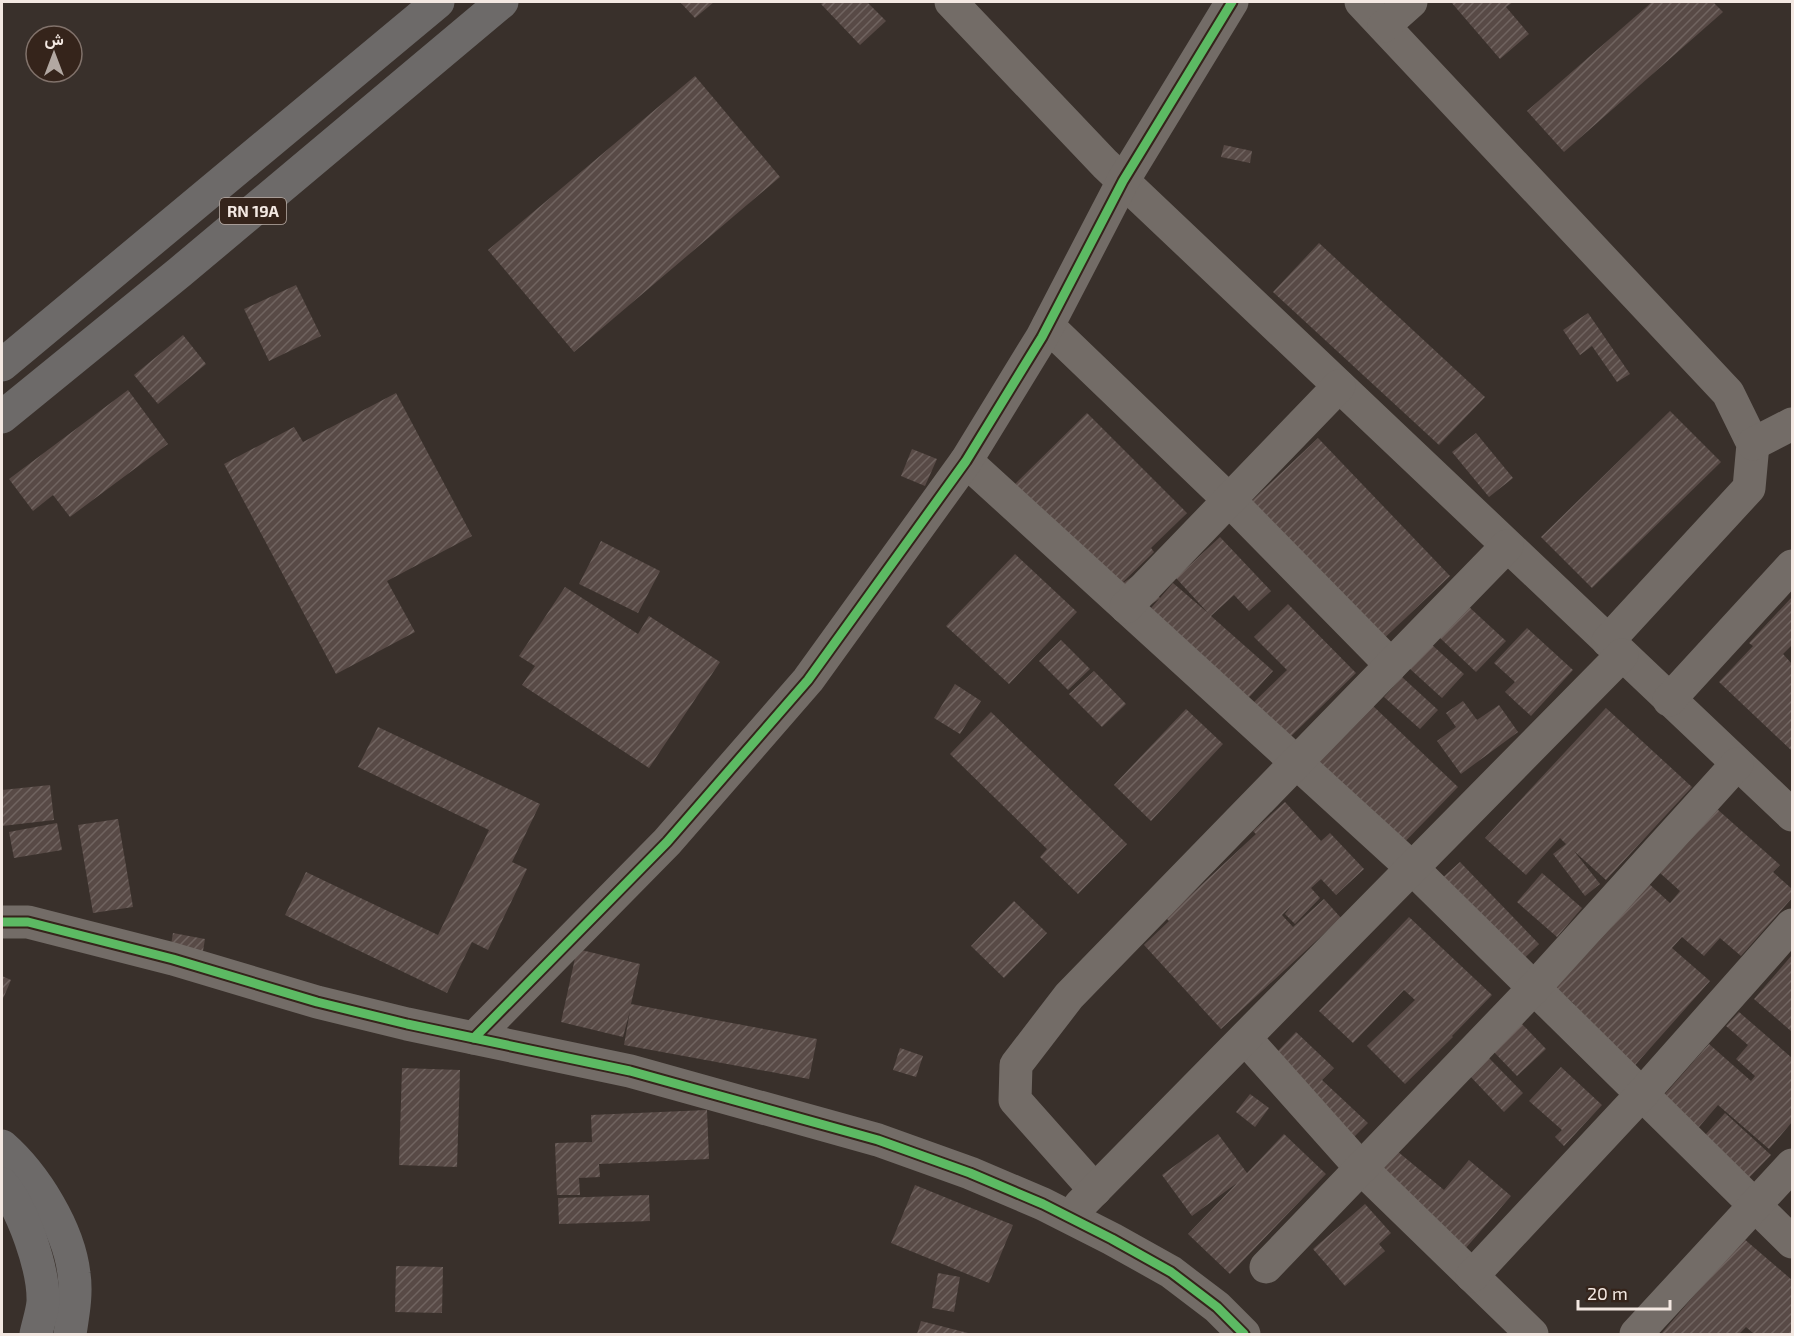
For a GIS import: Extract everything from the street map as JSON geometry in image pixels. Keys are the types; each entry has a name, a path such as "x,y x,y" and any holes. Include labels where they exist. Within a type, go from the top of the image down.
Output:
{"main road":[{"name":"RN 19A","path":"2,365 438,2"},
{"name":"RN 19A","path":"2,417 502,2"},
{"path":"2,1146 14,1157 42,1192 63,1235 74,1272 75,1302 70,1335"},
{"path":"2,1184 18,1212 41,1271 43,1304 36,1335"}],"street":[{"path":"951,2 1123,181 1737,764 1789,804"},
{"path":"474,1038 667,842 808,680 966,461 1048,326 1123,181 1232,2"},
{"path":"1068,1217 1412,868 1615,648 1749,488 1753,444 1728,393 1361,2"},
{"path":"1384,26 1411,2"},
{"path":"1048,326 1229,500 1391,664"},
{"path":"1126,607 1339,387"},
{"path":"1753,444 1792,424"},
{"path":"966,461 1412,868 1792,1242"},
{"path":"1095,1190 1015,1100 1016,1065 1069,996 1507,546"},
{"path":"1669,699 1792,566"},
{"path":"1266,1267 1534,988 1737,764"},
{"path":"2,922 28,922 174,959 317,1002 630,1071 878,1140 970,1173 1068,1217 1171,1272 1217,1307 1244,1335"},
{"path":"1472,1276 1642,1094 1792,925"},
{"path":"1245,1038 1361,1168 1532,1335"},
{"path":"1636,1335 1792,1166"}],"building":[{"path":"680,2 714,2 695,18"},
{"path":"824,2 867,2 886,21 860,45 821,4"},
{"path":"1451,2 1513,2 1506,7 1529,34 1500,59"},
{"path":"1652,2 1713,2 1723,12 1564,152 1527,111"},
{"path":"695,76 780,177 574,352 488,250"},
{"path":"1224,145 1252,151 1250,163 1221,157"},
{"path":"1319,243 1485,397 1439,445 1273,292"},
{"path":"296,285 321,336 269,361 244,309"},
{"path":"1588,313 1630,374 1617,382 1592,346 1580,355 1563,330"},
{"path":"183,335 206,364 158,404 134,375"},
{"path":"128,390 168,444 70,517 53,495 33,511 9,479"},
{"path":"396,393 472,536 387,581 415,632 336,674 224,464 294,427 303,442"},
{"path":"1670,411 1721,462 1592,588 1541,537"},
{"path":"1087,413 1187,513 1151,548 1154,552 1121,584 1142,571 1160,598 1173,583 1208,613 1176,578 1220,537 1271,591 1249,611 1234,595 1211,616 1273,671 1242,705 1143,617 1159,599 1136,614 1011,488"},
{"path":"1476,433 1513,478 1489,497 1452,452"},
{"path":"1318,438 1450,576 1376,646 1244,508"},
{"path":"912,449 937,459 925,486 901,476"},
{"path":"601,541 660,571 638,613 579,584"},
{"path":"1015,554 1077,612 1009,684 946,626"},
{"path":"565,587 638,634 649,616 720,662 649,768 522,685 535,666 519,656"},
{"path":"1792,597 1792,645 1783,654 1792,664 1792,751 1719,682 1753,646 1749,643"},
{"path":"1288,604 1356,673 1283,744 1248,708 1287,670 1254,637"},
{"path":"1468,606 1506,641 1476,672 1439,637"},
{"path":"1527,628 1573,670 1531,716 1505,692 1515,682 1494,663"},
{"path":"1061,640 1090,669 1068,690 1039,661"},
{"path":"1431,644 1464,674 1442,698 1409,668"},
{"path":"1094,671 1126,704 1102,727 1069,694"},
{"path":"1402,677 1438,710 1420,729 1384,697"},
{"path":"955,684 981,701 960,734 934,718"},
{"path":"1463,701 1477,720 1499,705 1518,732 1461,774 1437,741 1456,727 1446,713"},
{"path":"1371,704 1458,787 1394,853 1301,778"},
{"path":"1606,708 1692,787 1606,880 1574,851 1600,884 1585,896 1553,854 1566,844 1560,838 1526,875 1485,838"},
{"path":"1186,709 1223,744 1151,821 1114,785"},
{"path":"991,712 1127,844 1078,894 1040,857 1047,849 950,754"},
{"path":"378,727 540,804 512,862 527,869 488,950 472,942 447,993 285,915 306,872 438,935 489,830 358,767"},
{"path":"50,785 54,820 2,826 2,790"},
{"path":"1285,802 1321,841 1330,833 1364,869 1336,895 1321,879 1311,888 1320,898 1295,924 1285,914 1292,905 1282,915 1293,927 1324,899 1341,918 1221,1029 1144,945 1169,921 1166,918 1256,834 1253,831"},
{"path":"1717,809 1780,865 1773,872 1792,889 1792,898 1741,956 1720,938 1704,956 1682,937 1672,948 1710,981 1629,1072 1564,1015 1574,1004 1554,986 1647,882 1670,903 1680,891 1660,873"},
{"path":"118,819 133,907 93,913 78,825"},
{"path":"57,823 62,850 14,858 9,832"},
{"path":"1460,862 1539,944 1510,972 1431,888"},
{"path":"1542,873 1582,908 1557,937 1517,902"},
{"path":"1014,901 1047,933 1004,978 971,946"},
{"path":"1409,917 1492,995 1405,1084 1367,1046 1415,1000 1404,990 1353,1043 1319,1011"},
{"path":"173,933 205,939 202,957 170,951"},
{"path":"577,949 640,964 631,1004 817,1039 809,1079 624,1045 630,1011 623,1037 561,1022"},
{"path":"1792,955 1792,1032 1754,999"},
{"path":"2,976 11,980 2,1001"},
{"path":"1739,1012 1792,1058 1792,1122 1769,1149 1718,1105 1693,1134 1657,1103 1709,1044 1751,1081 1755,1076 1736,1059 1748,1045 1726,1026"},
{"path":"1521,1023 1546,1049 1517,1076 1492,1050"},
{"path":"1296,1032 1334,1068 1322,1080 1368,1123 1343,1148 1260,1070"},
{"path":"900,1048 923,1056 916,1077 893,1070"},
{"path":"1488,1057 1523,1093 1504,1112 1469,1075"},
{"path":"1561,1067 1602,1105 1564,1146 1555,1137 1562,1130 1529,1101"},
{"path":"402,1068 460,1070 457,1167 399,1165"},
{"path":"1250,1094 1269,1108 1255,1127 1236,1112"},
{"path":"707,1110 709,1159 599,1164 600,1177 579,1178 580,1195 557,1195 555,1143 592,1142 591,1115"},
{"path":"1725,1113 1771,1155 1741,1186 1696,1145"},
{"path":"1218,1134 1247,1173 1284,1134 1326,1174 1230,1274 1188,1234 1237,1183 1192,1216 1162,1175"},
{"path":"1397,1151 1444,1190 1469,1160 1511,1196 1458,1257 1370,1183"},
{"path":"915,1185 1013,1225 989,1283 891,1243"},
{"path":"649,1195 650,1221 559,1224 558,1198"},
{"path":"1365,1204 1391,1233 1379,1244 1385,1251 1345,1286 1313,1249"},
{"path":"1743,1238 1792,1280 1792,1334 1754,1334 1746,1327 1739,1334 1662,1333"},
{"path":"396,1266 443,1267 442,1313 395,1312"},
{"path":"938,1273 960,1277 954,1312 932,1308"},
{"path":"921,1321 972,1334 917,1334"}],"cycle path":[{"path":"474,1038 667,842 808,680 966,461 1042,337 1123,181 1232,2"},
{"path":"2,922 28,922 173,959 317,1002 407,1024 630,1071 878,1140 970,1173 1043,1204 1112,1239 1171,1272 1217,1307 1244,1334"}]}
